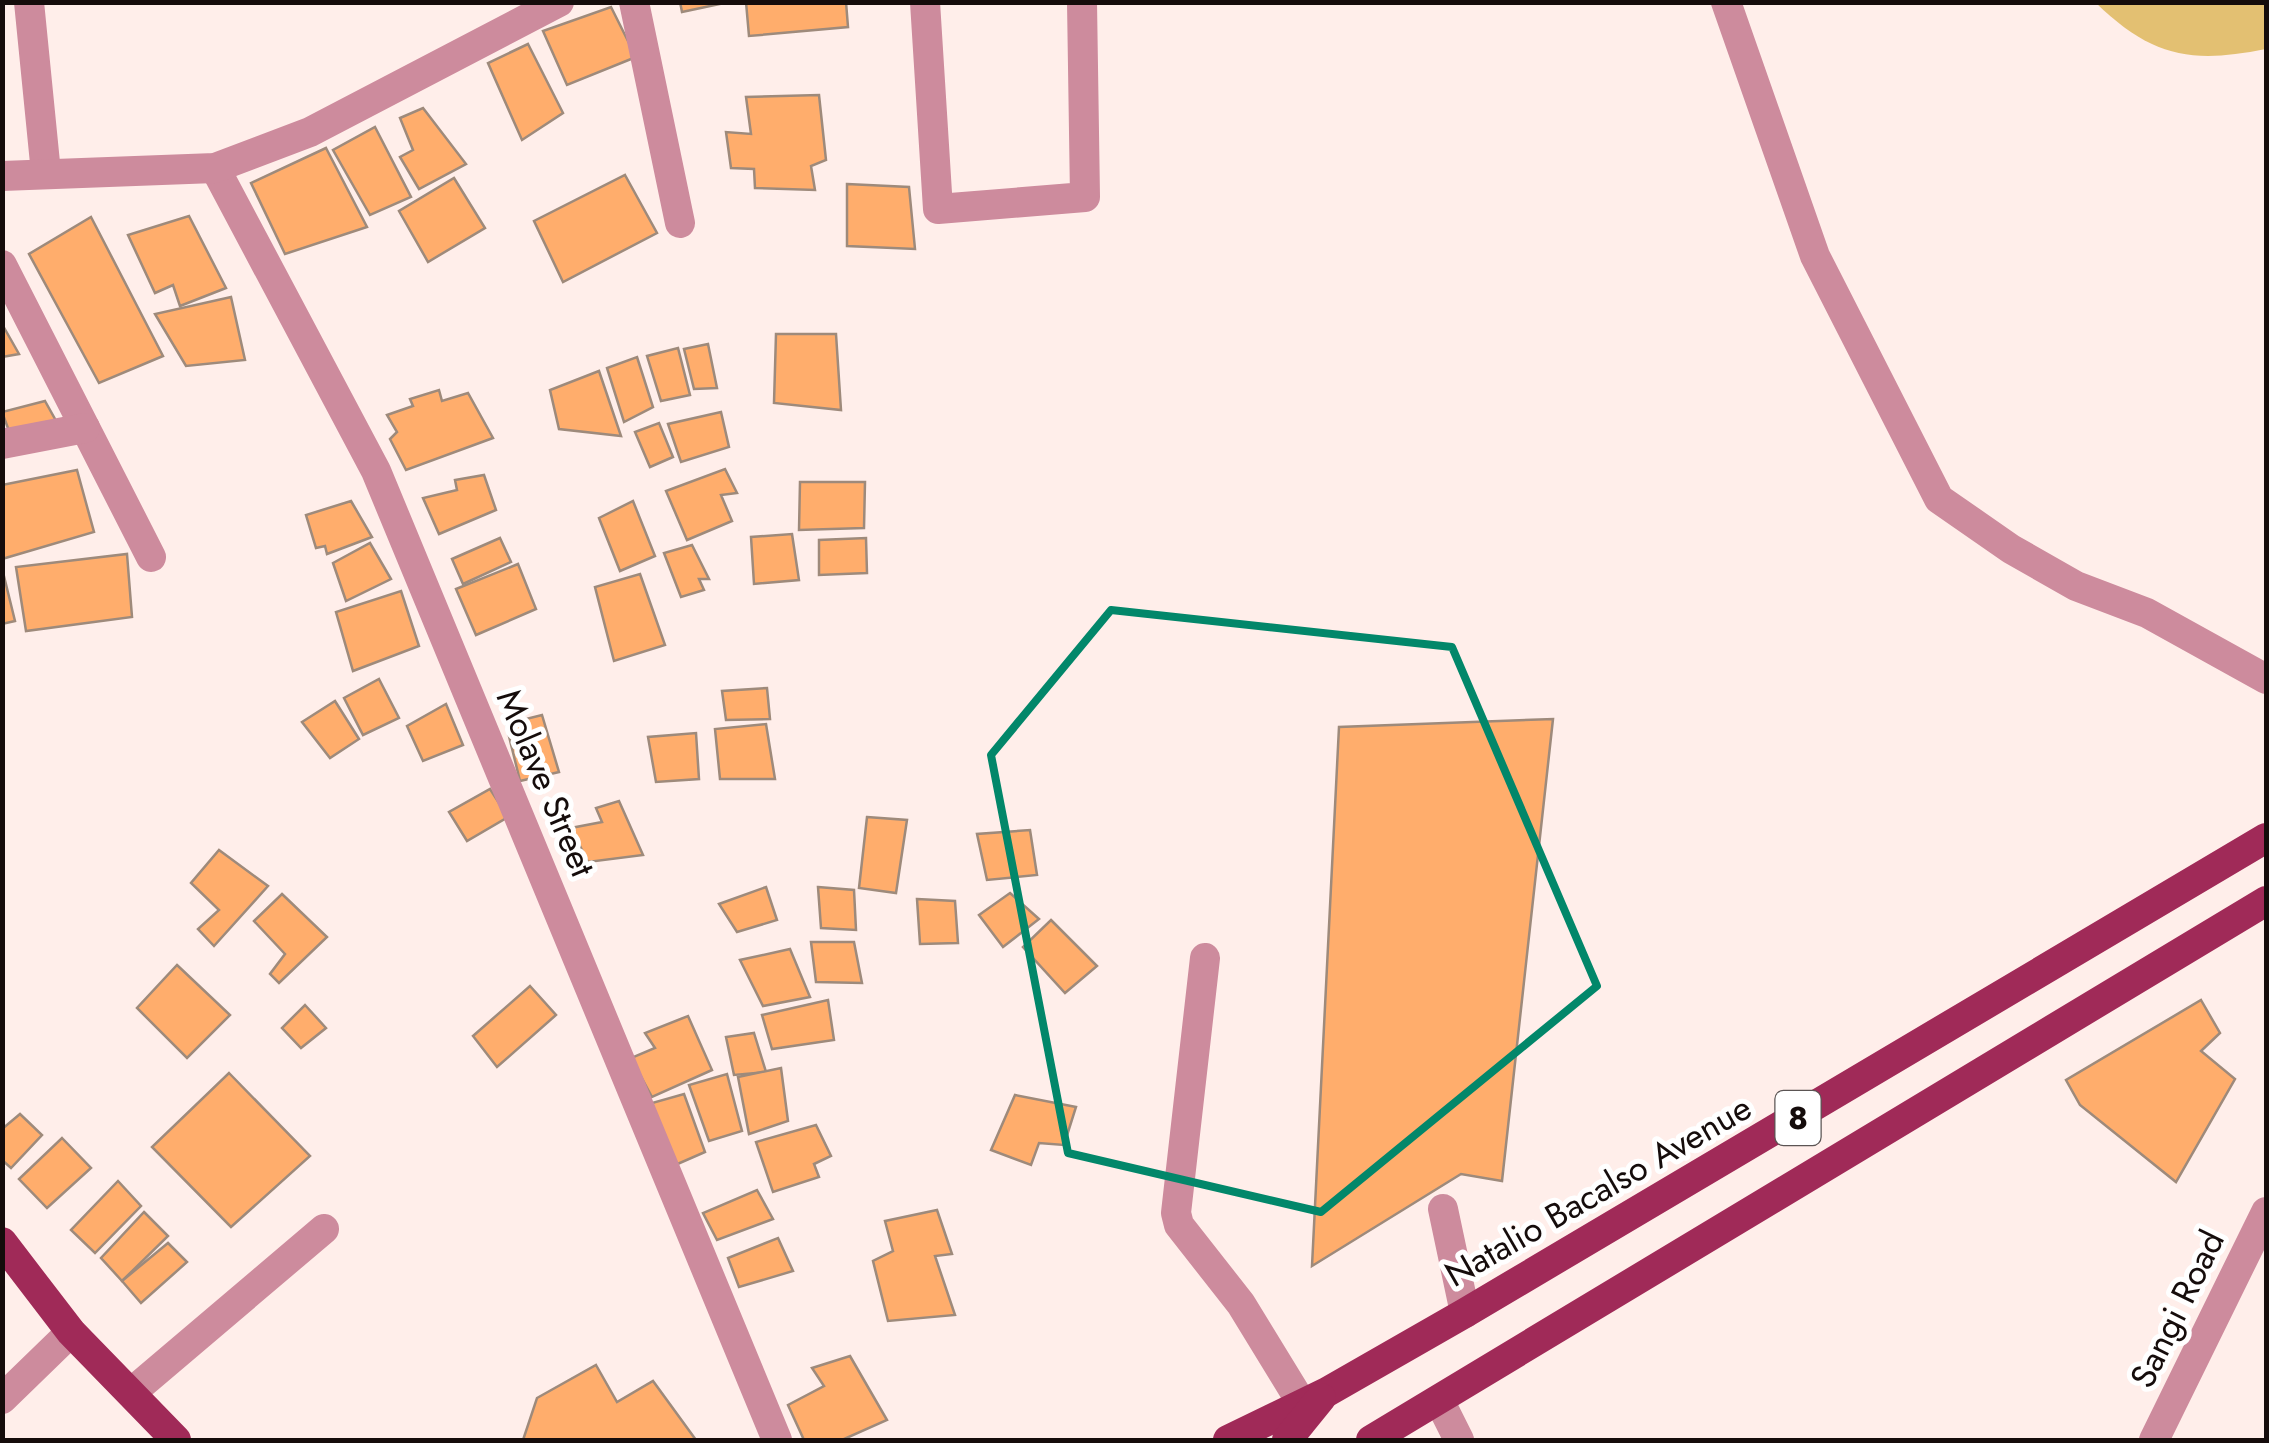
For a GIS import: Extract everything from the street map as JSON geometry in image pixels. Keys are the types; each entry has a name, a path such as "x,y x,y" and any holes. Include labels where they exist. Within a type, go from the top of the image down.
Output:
{"main road":[{"name":"Natalio Bacalso Avenue","path":"1228,1440 1465,1313 2266,838"},
{"name":"8","path":"1372,1440 2266,901"},
{"path":"2,1242 71,1332 176,1440"},
{"name":"Natalio Bacalso Avenue","path":"1287,1440 1314,1397"}],"street":[{"path":"29,2 46,173"},
{"path":"2,176 215,168 310,132 559,2"},
{"path":"634,2 680,223"},
{"path":"925,2 938,209 1085,198 1082,2"},
{"path":"1726,2 1815,256 1939,498 2011,549 2076,586 2146,613 2266,679"},
{"name":"Molave Street","path":"215,168 376,471 777,1440"},
{"path":"2,264 150,557"},
{"path":"2,444 85,428"},
{"path":"1204,958 1176,1213 1179,1225 1314,1397"},
{"path":"1443,1209 1465,1313"},
{"name":"Sangi Road","path":"2154,1440 2266,1212"},
{"path":"132,1392 324,1229"},
{"path":"2,1400 71,1332"},
{"path":"1439,1400 1460,1440"}],"highlighted area":[{"path":"1111,610 1452,647 1597,986 1321,1212 1068,1153 991,755"}],"shaded area":[{"path":"2096,3 2266,3 2266,49 2216,56 2174,52 2136,35"}],"building":[{"path":"680,2 729,2 682,12"},
{"path":"746,2 846,2 848,27 749,36"},
{"path":"611,7 636,57 567,85 543,31"},
{"path":"528,44 563,113 522,140 488,63"},
{"path":"819,95 826,160 811,166 815,190 755,188 754,169 731,168 726,132 751,134 746,97"},
{"path":"423,108 466,164 419,189 400,157 413,150 400,118"},
{"path":"375,127 411,197 370,215 333,150"},
{"path":"326,148 367,227 285,254 251,183"},
{"path":"625,175 657,233 563,282 534,221"},
{"path":"454,178 485,228 428,262 399,211"},
{"path":"847,184 909,187 915,249 847,246"},
{"path":"189,216 226,288 180,306 173,285 155,293 128,235"},
{"path":"91,217 163,356 99,383 29,254"},
{"path":"231,297 245,360 186,366 155,314"},
{"path":"2,324 19,354 2,357"},
{"path":"776,334 836,334 841,410 774,403"},
{"path":"708,344 717,388 694,389 684,349"},
{"path":"678,348 690,395 661,401 647,356"},
{"path":"637,357 653,407 624,422 607,368"},
{"path":"599,371 621,436 559,429 550,390"},
{"path":"439,390 442,401 468,393 493,438 406,470 390,439 397,432 387,415 413,406 410,399"},
{"path":"45,401 60,428 12,439 2,412"},
{"path":"721,412 729,447 681,462 668,424"},
{"path":"659,423 673,457 650,467 635,432"},
{"path":"725,469 737,493 721,495 732,521 687,540 666,491"},
{"path":"77,470 94,532 2,559 2,485"},
{"path":"484,475 496,510 439,534 423,498 457,490 455,480"},
{"path":"800,482 865,482 864,528 799,530"},
{"path":"351,501 372,537 327,554 325,546 316,548 306,515"},
{"path":"633,501 655,556 620,571 599,518"},
{"path":"792,534 799,580 754,584 751,537"},
{"path":"500,538 511,562 463,584 452,559"},
{"path":"866,538 867,573 819,575 819,540"},
{"path":"370,543 391,579 346,601 333,563"},
{"path":"692,545 709,579 699,579 704,590 681,597 664,553"},
{"path":"127,554 132,617 26,631 16,567"},
{"path":"518,564 536,609 476,635 456,589"},
{"path":"2,568 15,621 2,624"},
{"path":"640,574 665,645 614,661 595,587"},
{"path":"401,591 419,646 353,671 336,612"},
{"path":"379,679 399,718 363,735 344,698"},
{"path":"767,688 770,719 726,720 722,691"},
{"path":"335,701 359,739 330,758 302,722"},
{"path":"446,704 463,745 423,761 407,726"},
{"path":"542,715 559,772 520,781 506,724"},
{"path":"1553,719 1502,1181 1461,1174 1312,1266 1339,727"},
{"path":"766,724 775,779 720,779 715,729"},
{"path":"696,733 699,779 656,782 648,737"},
{"path":"490,789 508,817 467,841 449,812"},
{"path":"619,801 643,855 588,862 571,828 602,822 596,808"},
{"path":"867,817 907,820 896,893 859,888"},
{"path":"1030,830 1037,875 987,880 977,834"},
{"path":"219,850 268,886 214,946 198,929 219,910 191,883"},
{"path":"766,887 777,920 737,932 719,904"},
{"path":"818,887 854,890 856,930 821,928"},
{"path":"1010,893 1039,919 1003,947 979,915"},
{"path":"282,894 327,937 279,983 270,974 285,954 254,921"},
{"path":"917,899 955,901 958,943 920,944"},
{"path":"1051,920 1097,966 1065,993 1023,947"},
{"path":"811,942 854,942 862,983 816,982"},
{"path":"790,949 810,997 763,1006 740,960"},
{"path":"177,965 230,1015 187,1058 137,1008"},
{"path":"530,986 556,1015 497,1067 473,1036"},
{"path":"828,1000 834,1040 772,1049 762,1015"},
{"path":"2201,1000 2220,1033 2201,1051 2235,1079 2176,1182 2080,1105 2066,1080"},
{"path":"305,1005 326,1028 301,1048 282,1028"},
{"path":"688,1016 712,1070 652,1097 631,1058 655,1048 645,1033"},
{"path":"754,1033 766,1072 734,1075 726,1037"},
{"path":"781,1068 788,1121 749,1134 738,1077"},
{"path":"229,1073 310,1156 231,1227 152,1147"},
{"path":"727,1074 742,1131 709,1141 689,1085"},
{"path":"684,1094 705,1152 673,1166 652,1103"},
{"path":"1015,1095 1076,1107 1064,1145 1039,1143 1031,1165 991,1150"},
{"path":"20,1114 42,1135 11,1168 2,1160 2,1129"},
{"path":"816,1125 831,1156 814,1164 819,1177 773,1192 756,1142"},
{"path":"62,1138 91,1168 47,1208 19,1179"},
{"path":"118,1181 141,1206 95,1253 71,1230"},
{"path":"757,1190 773,1219 717,1240 703,1213"},
{"path":"937,1210 952,1254 935,1256 955,1315 888,1321 873,1261 893,1251 885,1221"},
{"path":"144,1212 168,1236 122,1281 101,1258"},
{"path":"778,1238 793,1271 739,1287 728,1258"},
{"path":"168,1243 187,1262 141,1303 122,1281"},
{"path":"850,1356 887,1420 842,1440 804,1440 788,1405 824,1386 812,1368"},
{"path":"596,1365 617,1402 653,1381 696,1440 523,1440 537,1398"}]}
